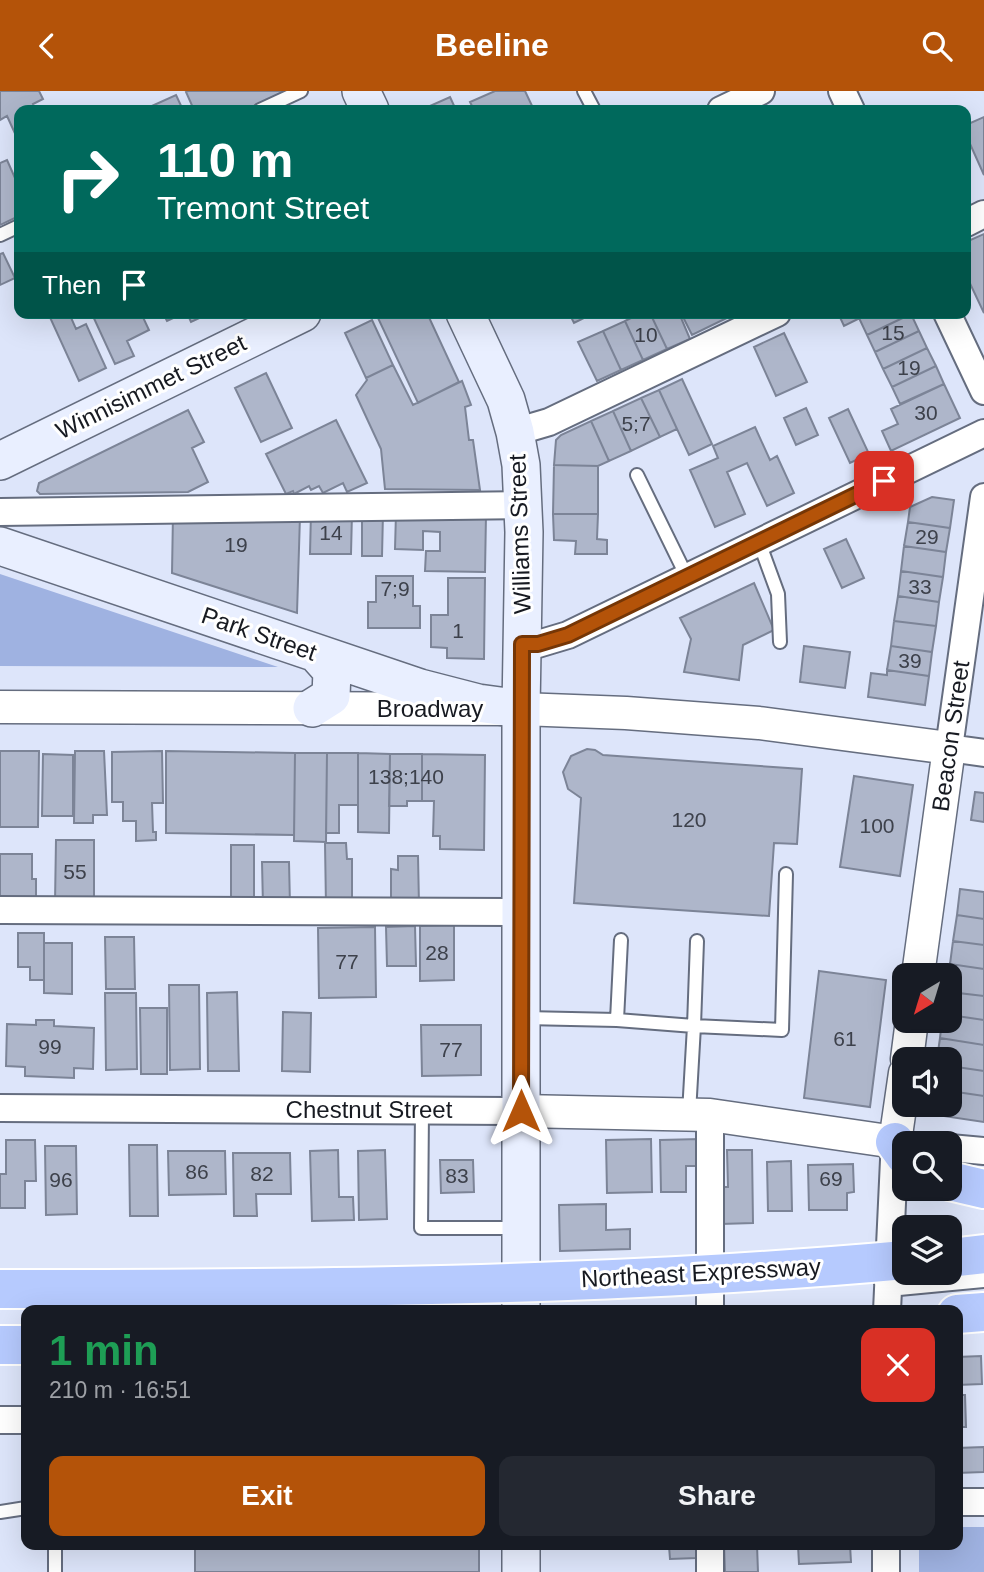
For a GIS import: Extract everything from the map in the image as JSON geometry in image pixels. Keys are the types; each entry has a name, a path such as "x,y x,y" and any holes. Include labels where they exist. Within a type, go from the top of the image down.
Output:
{"highway":[{"path":"962,1184 984,1189"},
{"path":"962,1256 984,1254"},
{"name":"Northeast Expressway","path":"0,1290 365,1287 892,1268"},
{"path":"963,1314 984,1312"},
{"path":"0,1345 21,1345"}],"main road":[{"name":"Winnisimmet Street","path":"0,461 290,319"},
{"name":"Williams Street","path":"468,319 499,384 515,432 521,465 521,1305"},
{"name":"Park Street","path":"0,546 445,696 521,709"},
{"path":"312,708 331,696 332,671 316,653"},
{"path":"521,1550 521,1572"}],"street":[{"path":"732,105 761,91"},
{"path":"515,432 552,421 764,319"},
{"path":"950,319 984,391"},
{"path":"522,644 538,644 568,635 984,433"},
{"name":"Beacon Street","path":"920,963 984,497"},
{"path":"0,512 523,505"},
{"name":"Broadway","path":"0,707 521,709 626,713 744,721 984,753"},
{"path":"0,910 521,912"},
{"name":"Chestnut Street","path":"0,1108 700,1114 892,1145"},
{"path":"700,1114 710,1305"},
{"path":"962,1148 984,1151"},
{"path":"962,1272 984,1273"},
{"path":"889,1305 894,1285"},
{"path":"963,1326 984,1328"},
{"path":"0,1420 21,1420"},
{"path":"963,1502 984,1502"},
{"path":"710,1550 710,1572"},
{"path":"886,1550 886,1572"}],"lane":[{"path":"271,105 300,91"},
{"path":"637,475 687,577"},
{"path":"759,542 778,594 780,642"},
{"path":"521,1018 617,1020 782,1030 786,874"},
{"path":"617,1020 621,940"},
{"path":"697,940 694,1026 700,1114"},
{"path":"422,1110 421,1228 521,1229"},
{"path":"0,1511 21,1509"},
{"path":"55,1550 55,1572"}],"shaded area":[{"path":"0,574 278,667 0,666"},
{"path":"963,1527 984,1527 984,1572 919,1572 919,1550 963,1550"}],"building":[{"path":"0,91 39,91 43,99 34,105 14,105 14,131 7,116 0,120"},
{"path":"290,91 259,105 192,105 186,92"},
{"path":"495,91 525,91 532,105 472,105 470,102"},
{"path":"176,95 181,105 154,105"},
{"path":"450,97 454,105 432,105"},
{"path":"984,117 984,175 971,146 971,123"},
{"path":"7,160 14,176 14,218 0,225 0,163"},
{"path":"984,234 984,313 971,286 971,240"},
{"path":"3,253 14,278 0,285 0,254"},
{"path":"51,319 72,319 76,329 86,324 106,368 79,381"},
{"path":"94,319 144,319 149,330 127,341 134,356 115,364"},
{"path":"378,319 430,319 459,382 418,403"},
{"path":"653,319 667,349 643,360 625,321"},
{"path":"653,319 682,319 690,339 667,349"},
{"path":"684,319 725,319 692,335"},
{"path":"841,319 858,319 844,326"},
{"path":"859,319 901,319 867,335"},
{"path":"901,319 913,319 919,331 875,352 867,335"},
{"path":"372,320 393,365 366,378 345,333"},
{"path":"625,321 643,360 621,370 603,331"},
{"path":"603,331 621,370 597,381 578,342"},
{"path":"919,331 927,348 883,369 875,352"},
{"path":"784,333 807,382 776,396 754,347"},
{"path":"927,348 936,366 892,387 883,369"},
{"path":"393,365 413,405 462,381 471,405 465,407 480,490 385,489 381,449 356,395 366,378"},
{"path":"936,366 944,384 900,404 892,387"},
{"path":"266,373 292,428 261,442 235,388"},
{"path":"682,379 712,444 689,455 659,390"},
{"path":"944,384 960,418 891,451 882,431 898,424 891,409"},
{"path":"659,390 677,429 660,437 641,398"},
{"path":"641,398 660,437 631,451 613,411"},
{"path":"806,408 818,435 796,445 784,418"},
{"path":"848,409 869,454 850,463 829,418"},
{"path":"188,410 204,442 192,448 208,482 188,492 40,494 37,491 39,483"},
{"path":"613,411 631,451 609,461 591,421"},
{"path":"336,420 367,483 347,492 343,483 323,493 319,486 311,490 309,486 294,494 293,491 286,494 266,454"},
{"path":"591,421 609,461 598,466 554,465 556,440"},
{"path":"755,427 770,460 777,456 794,493 767,506 747,463 727,472 745,514 715,527 690,470 718,458 713,446"},
{"path":"554,465 598,466 598,514 553,514"},
{"path":"932,497 954,500 950,528 908,522 910,507"},
{"path":"311,512 352,513 351,554 310,554"},
{"path":"362,513 383,513 382,556 362,556"},
{"path":"396,513 486,515 485,572 425,571 426,551 440,551 440,532 423,531 423,550 395,549"},
{"path":"173,514 300,516 297,613 172,573"},
{"path":"553,514 598,514 597,539 607,540 607,554 575,554 576,541 554,540"},
{"path":"908,522 950,528 946,552 904,546"},
{"path":"846,539 864,578 842,588 824,549"},
{"path":"904,546 946,552 943,577 901,571"},
{"path":"901,571 943,577 939,602 898,596"},
{"path":"376,576 413,576 413,606 420,606 420,628 368,628 368,602 376,602"},
{"path":"448,578 485,578 484,659 447,658 447,648 431,647 431,615 448,615"},
{"path":"754,583 774,630 743,645 739,680 684,672 691,639 680,618"},
{"path":"898,596 939,602 936,626 894,621"},
{"path":"894,621 936,626 932,652 891,646"},
{"path":"804,646 850,652 845,688 800,682"},
{"path":"891,646 932,652 929,676 887,670"},
{"path":"887,670 929,676 925,705 868,697 871,673 887,675"},
{"path":"587,749 603,755 802,769 797,844 774,843 769,916 574,903 581,798 568,789 563,772 571,756"},
{"path":"0,751 39,751 38,827 0,827"},
{"path":"75,751 104,751 107,815 93,815 93,823 74,823"},
{"path":"162,751 163,803 152,803 153,832 156,832 156,840 136,841 136,821 123,821 123,802 112,802 112,752"},
{"path":"166,751 295,753 294,835 166,833"},
{"path":"295,753 327,753 326,842 294,841"},
{"path":"327,753 358,753 358,805 339,805 339,833 326,833"},
{"path":"358,753 390,754 389,833 358,832"},
{"path":"43,754 73,755 73,816 42,816"},
{"path":"390,754 422,754 422,801 407,801 407,806 389,806"},
{"path":"422,754 485,755 484,850 440,849 440,836 433,836 434,801 422,801"},
{"path":"854,776 913,785 900,876 840,867"},
{"path":"975,792 984,793 984,822 971,820"},
{"path":"56,840 94,840 94,903 55,903"},
{"path":"325,843 346,843 347,859 352,859 352,906 326,906"},
{"path":"231,845 254,845 254,906 231,906"},
{"path":"0,854 32,854 36,903 0,903"},
{"path":"398,856 418,856 419,905 391,905 391,869 398,870"},
{"path":"262,862 289,862 290,905 263,906"},
{"path":"960,889 984,892 984,919 957,915"},
{"path":"957,915 984,919 984,945 953,941"},
{"path":"454,925 454,980 420,981 420,926"},
{"path":"415,926 416,966 387,966 386,927"},
{"path":"375,927 376,997 319,998 318,928"},
{"path":"18,933 44,933 44,980 30,980 30,967 18,967"},
{"path":"105,937 134,937 135,989 106,989"},
{"path":"953,941 984,945 984,969 950,963"},
{"path":"44,943 72,943 72,994 44,993"},
{"path":"962,966 984,969 984,996 962,993"},
{"path":"819,971 886,980 870,1107 804,1098"},
{"path":"169,985 199,985 200,1069 170,1070"},
{"path":"237,992 239,1071 208,1071 207,993"},
{"path":"105,993 136,993 137,1069 106,1070"},
{"path":"962,993 984,996 984,1020 962,1017"},
{"path":"140,1008 167,1008 167,1074 141,1074"},
{"path":"283,1012 311,1013 310,1072 282,1071"},
{"path":"962,1017 984,1020 984,1045 940,1038 941,1033 962,1033"},
{"path":"36,1020 54,1020 54,1026 94,1028 93,1069 74,1068 74,1078 25,1076 25,1067 6,1066 7,1024 36,1025"},
{"path":"421,1025 481,1025 481,1075 422,1076"},
{"path":"940,1038 984,1045 984,1071 962,1068 962,1047 939,1047"},
{"path":"962,1068 984,1071 984,1096 962,1093"},
{"path":"962,1093 984,1096 984,1122 950,1117 962,1117"},
{"path":"651,1139 652,1192 607,1193 606,1140"},
{"path":"700,1139 701,1166 686,1166 686,1192 661,1192 660,1140"},
{"path":"6,1140 35,1140 36,1181 25,1181 25,1208 0,1208 0,1174 6,1174"},
{"path":"129,1145 157,1145 158,1216 130,1216"},
{"path":"45,1146 76,1146 77,1214 46,1215"},
{"path":"338,1150 339,1197 353,1197 354,1220 312,1221 310,1151"},
{"path":"385,1150 387,1219 359,1220 358,1151"},
{"path":"727,1150 752,1150 753,1223 721,1224 721,1187 728,1187"},
{"path":"168,1151 225,1151 226,1194 169,1195"},
{"path":"233,1153 290,1153 291,1194 256,1194 257,1216 234,1216"},
{"path":"440,1160 473,1160 474,1192 441,1193"},
{"path":"791,1161 792,1211 768,1211 767,1162"},
{"path":"853,1164 854,1192 847,1193 847,1210 809,1210 808,1165"},
{"path":"606,1204 606,1230 630,1229 630,1249 560,1251 559,1205"},
{"path":"981,1356 982,1384 963,1385 963,1357"},
{"path":"963,1395 965,1395 966,1427 963,1427"},
{"path":"984,1447 984,1472 963,1473 963,1448"},
{"path":"195,1550 479,1550 479,1572 195,1572"},
{"path":"669,1550 697,1550 697,1558 670,1559"},
{"path":"724,1550 757,1550 758,1572 725,1572"},
{"path":"798,1550 850,1550 851,1562 799,1564"}],"route":[{"path":"521,1111 522,644 538,644 568,635 884,481"}]}
